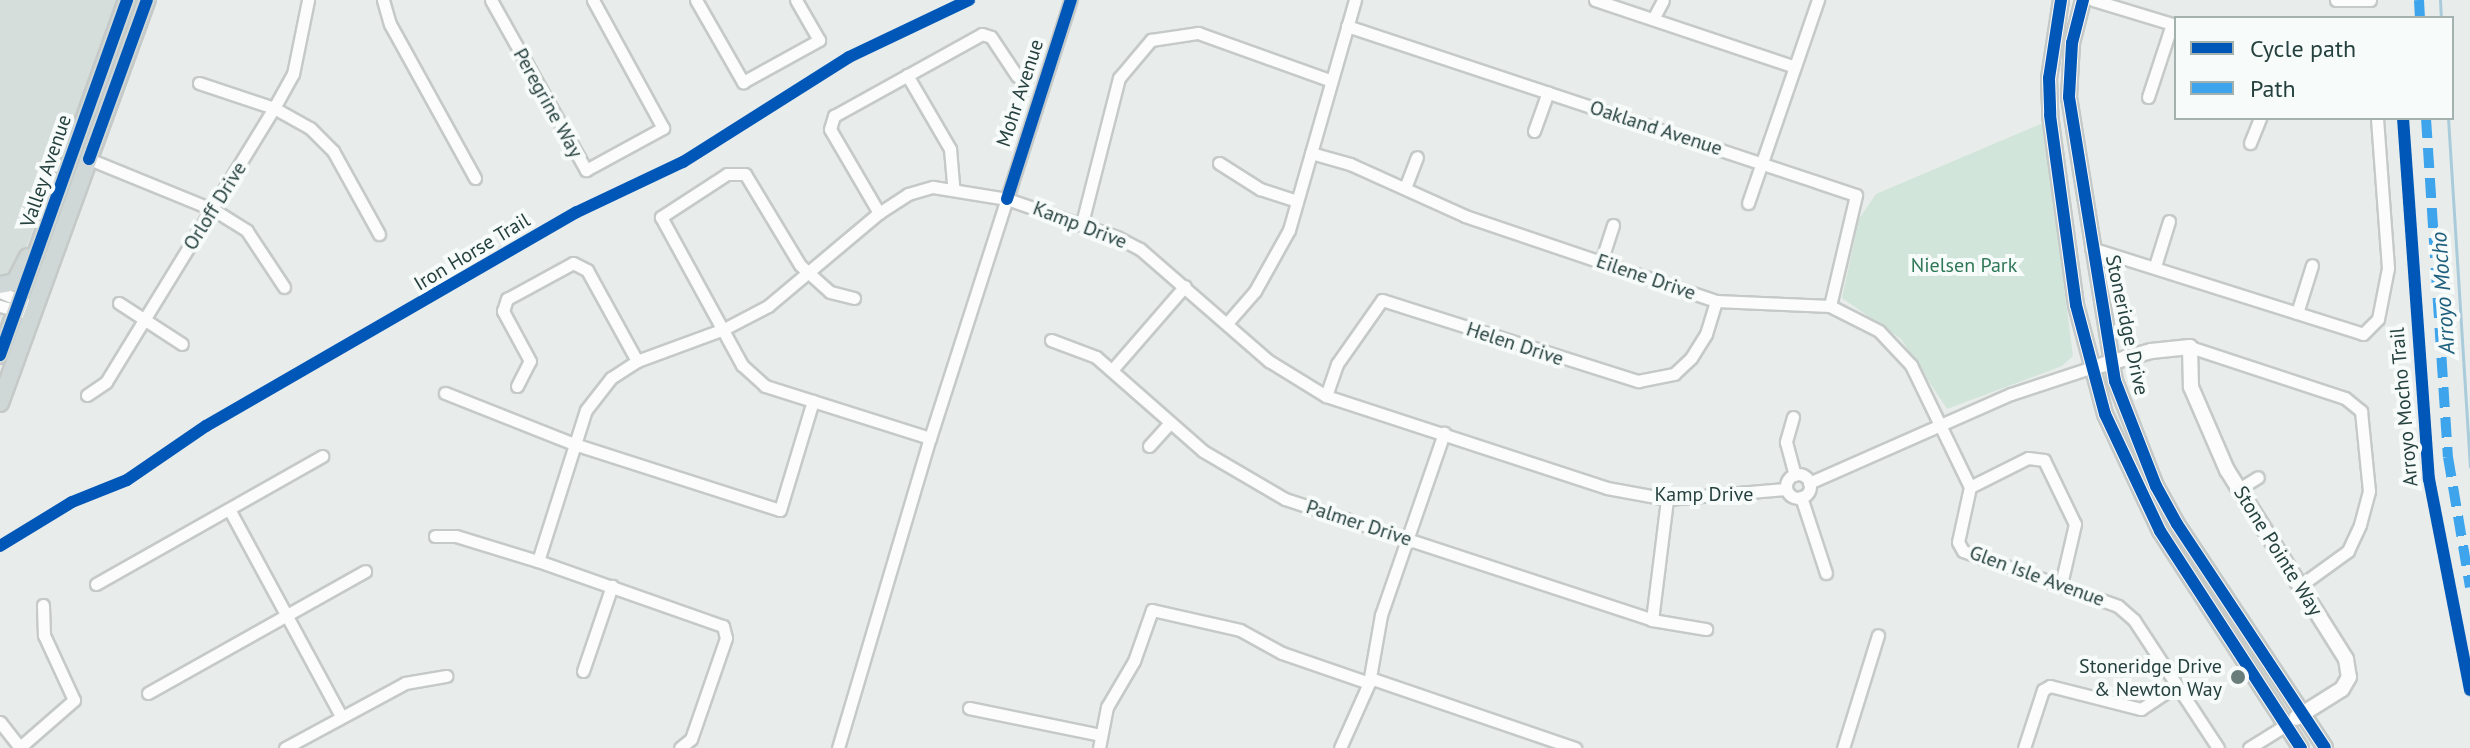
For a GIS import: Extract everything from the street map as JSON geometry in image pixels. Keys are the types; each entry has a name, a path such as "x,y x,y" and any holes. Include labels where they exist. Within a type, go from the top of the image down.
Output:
{"main road":[{"name":"Valley Avenue","path":"0,403 44,237 127,0"},
{"name":"Valley Avenue","path":"0,355 89,159 147,0"},
{"name":"Stoneridge Drive","path":"2061,0 2049,78 2050,115 2090,368 2126,465 2160,531 2301,748"},
{"name":"Stoneridge Drive","path":"2083,0 2072,43 2069,97 2111,363 2156,486 2325,748"},
{"path":"0,285 15,282 44,237"},
{"path":"0,321 0,334"},
{"path":"2090,368 2190,347"},
{"name":"Stone Pointe Way","path":"2190,347 2191,387 2239,489 2346,659 2349,677 2342,689 2286,725"}],"street":[{"name":"Orloff Drive","path":"87,395 106,382 274,108 293,74 308,0"},
{"path":"383,0 390,24 475,178"},
{"name":"Peregrine Way","path":"491,0 586,170 663,128 593,0"},
{"path":"696,0 743,82 819,40 796,0"},
{"name":"Mohr Avenue","path":"838,748 930,438 1071,0"},
{"path":"1228,322 1277,257 1297,201 1329,80 1355,0"},
{"path":"1595,0 1792,66"},
{"path":"1653,19 1663,0"},
{"path":"1748,203 1792,66 1818,0"},
{"path":"2093,0 2174,24 2148,97"},
{"path":"2336,0 2370,0"},
{"name":"Oakland Avenue","path":"1347,26 1856,195 1830,306"},
{"path":"1082,223 1119,78 1151,40 1198,33 1329,80"},
{"path":"879,213 830,122 982,34 991,37 1017,76"},
{"path":"907,75 950,149 953,187"},
{"path":"199,83 274,108 310,128 333,151 379,234"},
{"path":"1534,131 1548,92"},
{"path":"2250,143 2259,120"},
{"path":"2091,248 2363,334 2378,319 2388,268 2377,120"},
{"name":"Eilene Drive","path":"1311,153 1405,188 1465,216 1716,301 1830,306 1854,315 1895,345 1942,425"},
{"path":"1405,188 1417,157"},
{"path":"89,159 214,210 247,231 284,287"},
{"path":"1219,163 1260,189 1297,201"},
{"path":"854,298 830,292 811,275 745,174 727,174 661,217 742,365 765,386 930,438"},
{"name":"Kamp Drive","path":"538,561 586,410 611,378 637,361 724,329 811,275 879,213 908,194 953,187 1007,199 1082,223 1140,249 1228,322 1269,361 1326,396 1607,488 1667,499 1786,489"},
{"path":"2155,266 2169,221"},
{"path":"1601,262 1613,225"},
{"path":"517,386 530,361 503,311 507,299 573,263 587,270 637,361"},
{"path":"2297,313 2312,265"},
{"path":"1112,370 1185,286"},
{"path":"0,292 24,307"},
{"name":"Helen Drive","path":"1326,396 1337,364 1382,300 1638,381 1674,374 1691,358 1706,334 1716,301"},
{"path":"119,303 143,322 182,344"},
{"path":"0,306 24,307"},
{"name":"Palmer Drive","path":"1051,340 1073,344 1112,370 1169,424 1240,477 1285,499 1652,620 1706,629"},
{"path":"2190,347 2345,398 2361,411 2369,491 2360,525 2348,551 2301,585"},
{"path":"1801,497 1809,483 2034,384 2090,368"},
{"path":"445,393 574,444 780,510 813,401"},
{"path":"1793,417 1786,442 1795,475 1809,483"},
{"path":"1149,446 1169,424"},
{"path":"1942,425 1970,487 2028,458 2044,460 2075,524 2061,584"},
{"path":"1340,748 1369,680 1381,615 1444,433"},
{"path":"96,584 322,456"},
{"path":"1795,475 1786,489 1801,497 1826,573"},
{"path":"2239,489 2258,477"},
{"name":"Glen Isle Avenue","path":"1970,487 1958,542 1963,551 2118,606 2134,620 2218,748"},
{"path":"1652,620 1667,499"},
{"path":"229,509 341,716"},
{"path":"435,536 456,536 538,561 723,626 726,638 691,739 680,748"},
{"path":"148,693 365,571"},
{"path":"583,671 612,586"},
{"path":"0,722 19,747 74,700 44,635 43,605"},
{"path":"1099,748 1100,735 1152,610 1240,630 1282,653 1575,748"},
{"path":"1843,748 1878,635"},
{"path":"285,748 405,683 446,676"},
{"path":"2024,748 2043,690 2050,686 2141,709 2177,685"},
{"path":"969,708 1100,735"},
{"path":"2249,748 2286,725"}],"shaded area":[{"path":"0,0 118,0 0,319"}],"green space":[{"name":"Nielsen Park","path":"2043,123 2073,356 2062,366 1947,409 1901,339 1842,298 1859,219 1876,194"}],"waterway":[{"name":"Arroyo Mocho","path":"2440,0 2441,16"},
{"name":"Arroyo Mocho","path":"2448,120 2470,466"}],"marked path":[{"path":"2419,0 2420,16"},
{"path":"2426,120 2448,457 2470,587"}],"cycle path":[{"path":"0,355 127,0"},
{"path":"89,159 147,0"},
{"name":"Iron Horse Trail","path":"0,546 72,502 127,480 206,426 577,212 683,162 849,57 969,0"},
{"path":"1007,199 1071,0"},
{"path":"2061,0 2049,78 2050,115 2076,305 2105,414 2160,531 2301,748"},
{"path":"2083,0 2072,43 2069,97 2115,381 2156,486 2177,524 2325,748"},
{"name":"Arroyo Mocho Trail","path":"2403,120 2429,479 2470,690"}],"place":[{"name":"Stoneridge Drive & Newton Way","path":"2238,677"}]}
